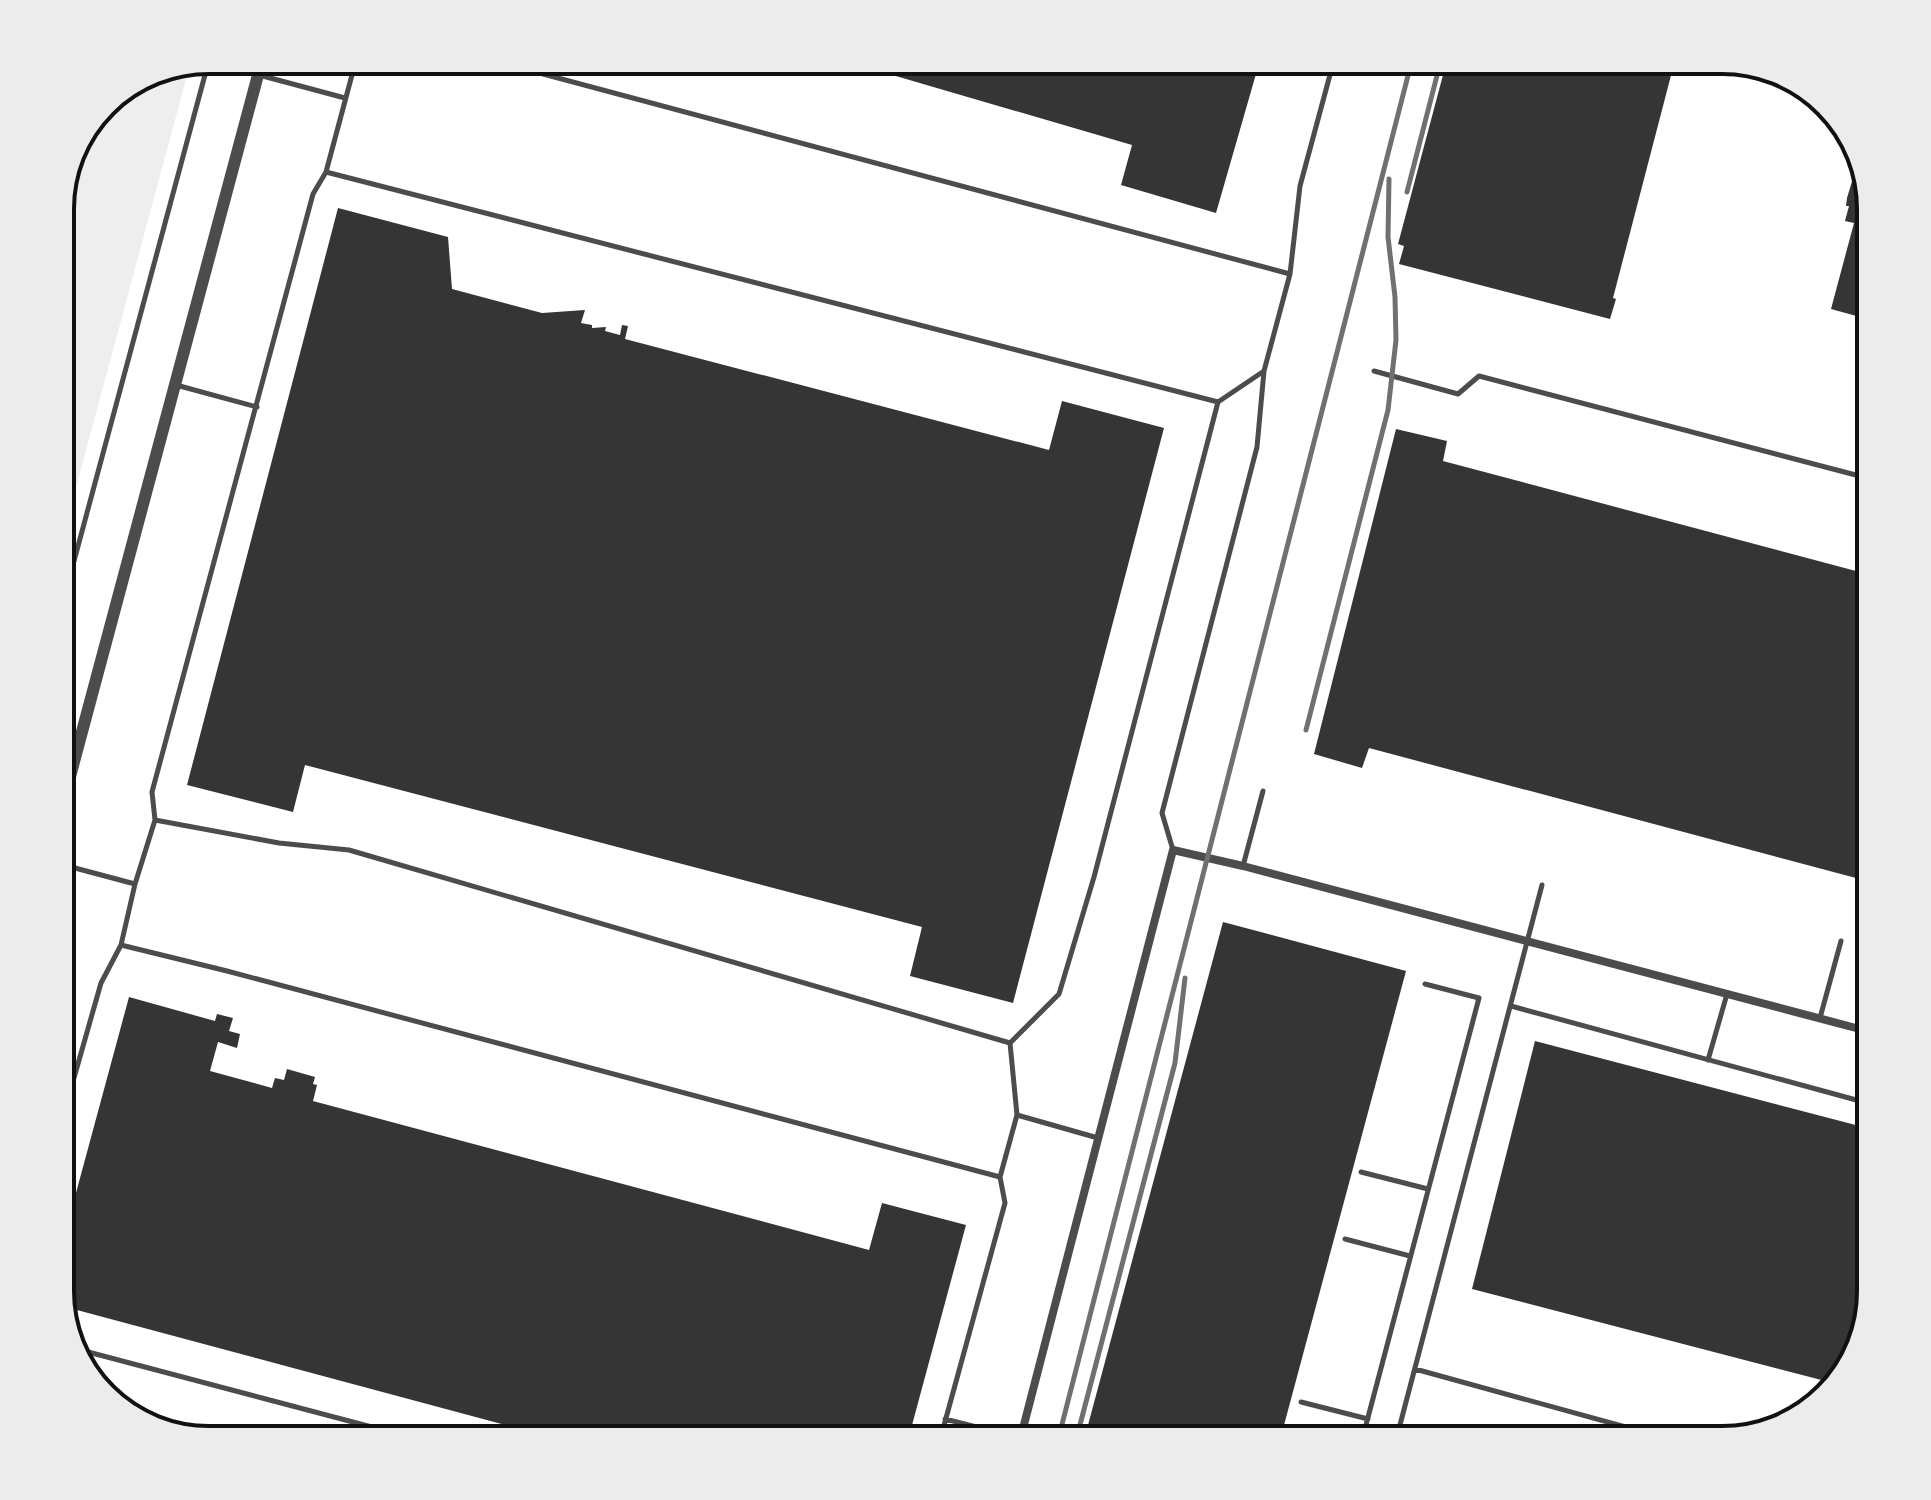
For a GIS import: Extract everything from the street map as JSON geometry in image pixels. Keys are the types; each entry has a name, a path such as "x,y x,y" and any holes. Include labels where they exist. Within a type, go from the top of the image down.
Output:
{"street":[{"path":"74,762 258,74"},
{"path":"1023,1426 1173,850 1857,1028"}],"lane":[{"path":"74,561 205,74"},
{"path":"258,74 345,98"},
{"path":"74,1078 101,983 121,945 135,884 155,820 152,792 313,194 326,172 352,74"},
{"path":"543,74 1290,274"},
{"path":"1173,850 1162,813 1257,447 1264,371 1290,274 1300,186 1330,74"},
{"path":"326,172 1218,402"},
{"path":"1010,1043 1059,994 1094,877 1218,402 1264,371"},
{"path":"1374,371 1458,394 1479,376 1857,475"},
{"path":"175,385 257,407"},
{"path":"1243,866 1263,791"},
{"path":"155,820 279,843 349,850 1010,1043"},
{"path":"74,868 135,884"},
{"path":"1400,1426 1542,885"},
{"path":"1820,1019 1841,941"},
{"path":"121,945 1000,1177"},
{"path":"1366,1426 1479,998 1425,984"},
{"path":"1708,1060 1727,994"},
{"path":"1511,1006 1857,1100"},
{"path":"943,1426 1005,1203 1000,1177 1017,1115 1010,1043"},
{"path":"1017,1115 1099,1138"},
{"path":"1361,1172 1428,1189"},
{"path":"1345,1239 1410,1256"},
{"path":"89,1352 368,1426"},
{"path":"1415,1369 1622,1426"},
{"path":"1301,1402 1368,1419"},
{"path":"945,1419 971,1426"}],"shaded area":[{"path":"187,77 74,495 74,200 84,157 97,134 134,97 157,84"}],"building":[{"path":"889,74 1256,74 1216,213 1121,185 1132,145"},
{"path":"1443,74 1671,74 1610,319 1399,264 1404,246 1398,244"},
{"path":"1853,178 1857,209 1857,316 1831,309 1854,223 1845,221 1849,206 1846,206"},
{"path":"338,208 448,237 452,289 542,313 585,310 581,323 592,325 592,328 606,327 605,331 620,335 622,325 628,326 625,339 1049,450 1062,401 1164,428 1013,1003 910,976 922,927 305,765 293,812 187,785"},
{"path":"1396,429 1447,441 1443,461 1857,571 1857,878 1369,748 1362,768 1314,754"},
{"path":"1223,922 1406,971 1284,1426 1088,1426"},
{"path":"129,997 215,1021 217,1014 233,1018 229,1031 240,1034 237,1048 218,1042 210,1071 272,1088 275,1078 284,1080 287,1069 315,1077 313,1084 317,1085 313,1101 869,1250 882,1203 966,1225 912,1426 509,1426 76,1310 74,1200"},
{"path":"1535,1041 1857,1125 1856,1308 1843,1351 1822,1380 1472,1289"}],"railway":[{"path":"1062,1426 1408,74"},
{"path":"1407,192 1437,74"},
{"path":"1306,730 1388,410 1396,340 1388,237 1389,179"},
{"path":"1080,1426 1175,1063 1185,978"}]}
